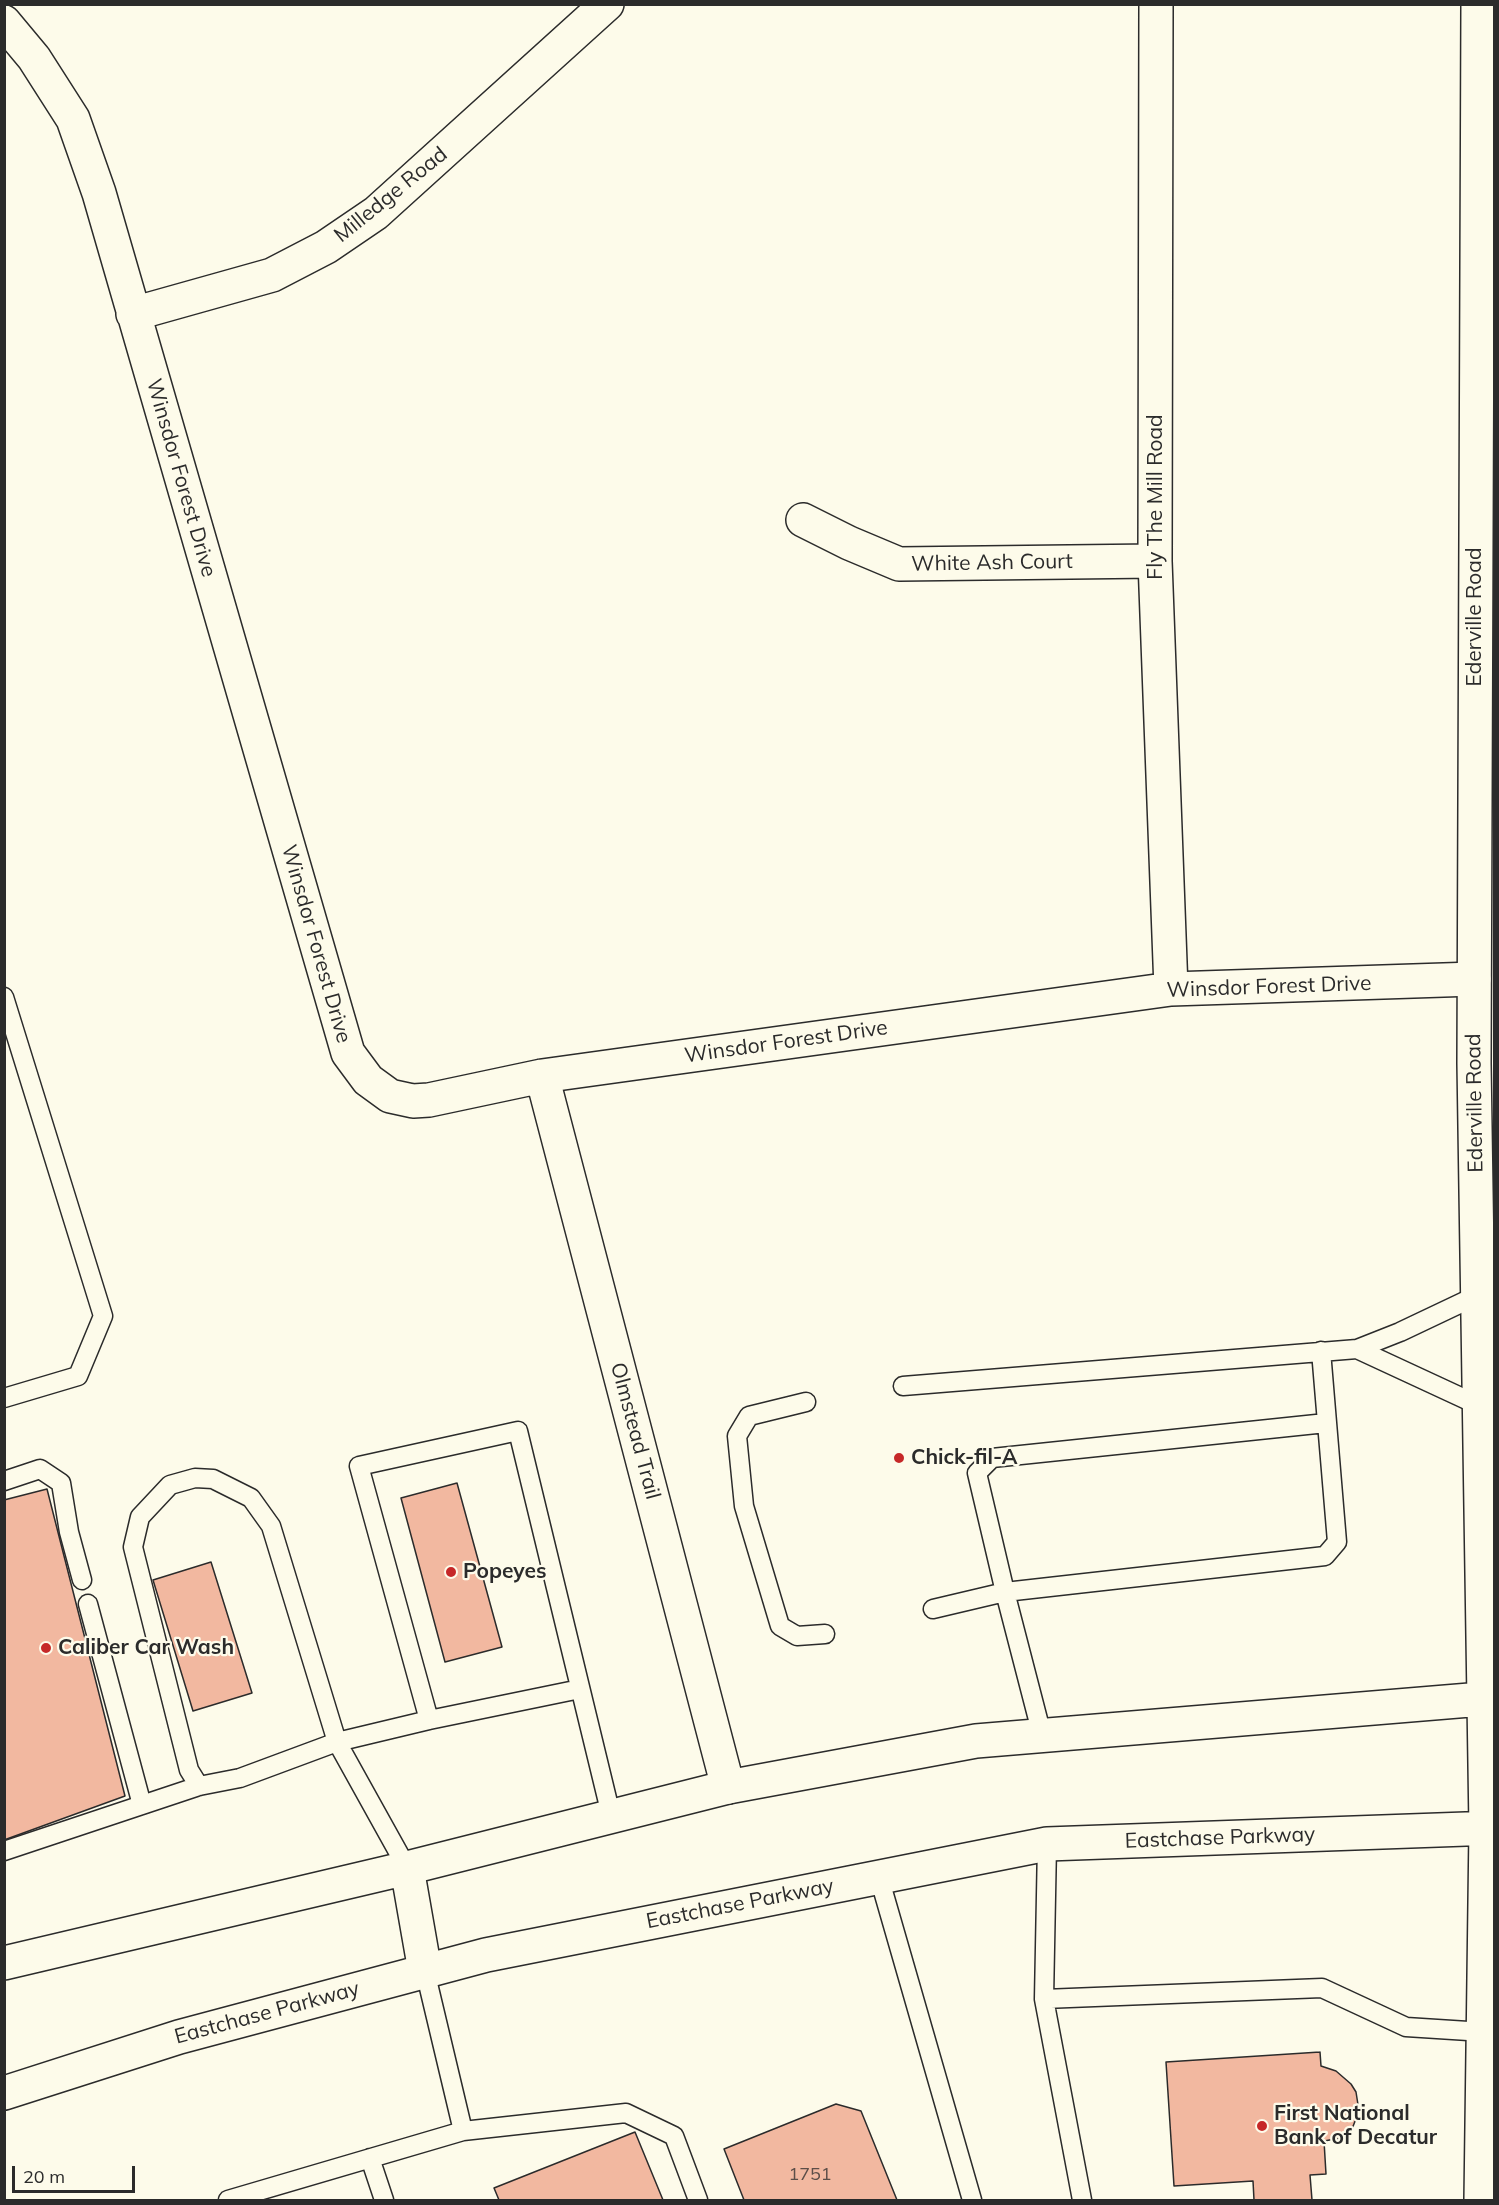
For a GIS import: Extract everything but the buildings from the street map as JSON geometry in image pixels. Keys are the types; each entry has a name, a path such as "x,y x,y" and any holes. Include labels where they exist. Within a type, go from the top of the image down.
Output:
{"street":[{"name":"Milledge Road","path":"133,314 272,276 326,248 376,213 607,4"},
{"name":"Fly The Mill Road","path":"1156,4 1155,561 1171,989"},
{"name":"Ederville Road","path":"1478,4 1485,339 1485,542 1474,979 1484,1049 1478,1295 1486,1331 1480,1406 1490,1698 1490,1828 1481,2200"},
{"name":"Winsdor Forest Drive","path":"4,22 34,58 73,119 99,194 348,1053 368,1080 390,1096 414,1101 429,1100 542,1076 1171,989 1474,979"},
{"name":"White Ash Court","path":"803,520 899,564 1155,561"},
{"name":"Olmstead Trail","path":"542,1076 728,1787"},
{"path":"4,1963 407,1868 728,1787 975,1741 1490,1698"},
{"name":"Eastchase Parkway","path":"4,2092 179,2037 486,1954 1047,1844 1490,1828"},
{"path":"407,1868 425,1971"}],"lane":[{"path":"4,997 103,1316 78,1376 4,1398"},
{"path":"903,1386 1357,1349 1400,1332 1478,1295"},
{"path":"1357,1349 1480,1406"},
{"path":"933,1609 1005,1593 1325,1556 1337,1542 1321,1351"},
{"path":"806,1402 749,1416 737,1436 744,1506 780,1626 797,1636 825,1634"},
{"path":"1042,1735 977,1473 992,1458 1326,1423"},
{"path":"429,1720 359,1466 518,1431 611,1815"},
{"path":"4,1480 40,1469 61,1484 69,1532 82,1580"},
{"path":"199,1786 189,1770 133,1547 141,1517 170,1485 195,1478 213,1479 252,1498 271,1526 337,1742 407,1868"},
{"path":"88,1604 142,1805"},
{"path":"4,1851 199,1786 240,1778 337,1742 429,1720 580,1689"},
{"path":"1047,1844 1044,1999 1082,2200"},
{"path":"879,1877 972,2200"},
{"path":"425,1971 463,2131"},
{"path":"1044,1999 1322,1988 1406,2027 1484,2032"},
{"path":"229,2200 463,2131 626,2113 674,2136 698,2200"},
{"path":"370,2158 384,2200"}],"place":[{"name":"Chick-fil-A","path":"899,1458"},
{"name":"Popeyes","path":"451,1572"},
{"name":"Caliber Car Wash","path":"46,1648"},
{"name":"First National Bank of Decatur","path":"1262,2126"}]}
